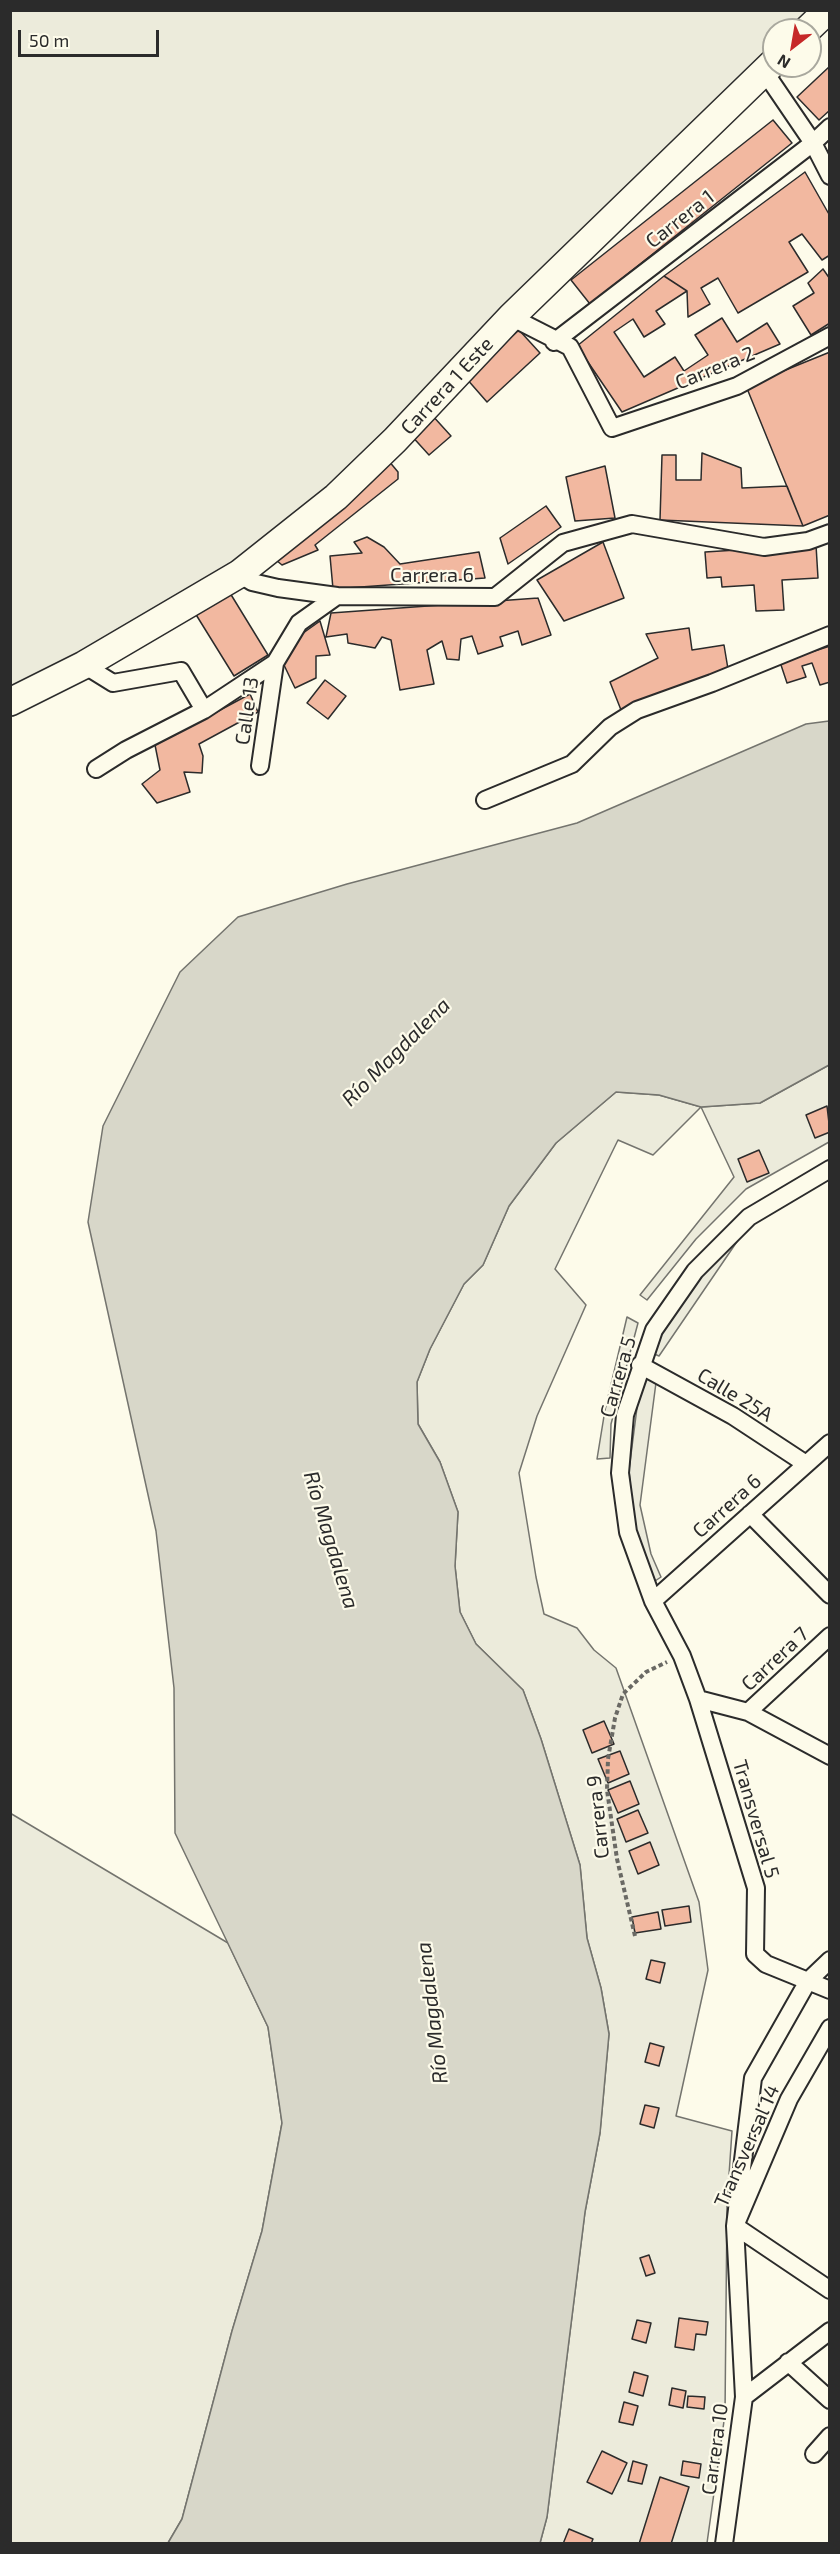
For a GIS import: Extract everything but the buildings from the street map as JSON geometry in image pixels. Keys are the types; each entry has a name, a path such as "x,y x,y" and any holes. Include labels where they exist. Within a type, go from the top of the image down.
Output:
{"main road":[{"name":"Carrera 1 Este","path":"10,702 84,665 239,574 336,497 395,440 511,317 762,74"}],"street":[{"path":"775,78 830,176"},
{"name":"Carrera 1","path":"554,342 813,143 830,127"},
{"path":"511,317 554,342"},
{"name":"Carrera 2","path":"554,342 570,347 612,428 737,386 830,336"},
{"name":"Carrera 6","path":"239,574 252,582 278,588 337,596 495,597 563,543 632,524 764,547 808,541 830,533"},
{"path":"96,769 126,750 204,710 275,663 299,623 337,596"},
{"path":"485,800 572,764 610,727 637,710 830,636"},
{"name":"Calle 13","path":"260,766 275,663"},
{"path":"84,665 113,683 181,671 204,710"},
{"name":"Carrera 5","path":"698,1699 682,1656 653,1600 628,1532 620,1473 625,1415 640,1365 654,1330 695,1271 749,1217 830,1169"},
{"name":"Calle 25A","path":"640,1365 733,1416 806,1464"},
{"name":"Carrera 6","path":"653,1600 830,1443"},
{"path":"750,1514 830,1594"},
{"name":"Carrera 7","path":"748,1712 830,1636"},
{"path":"698,1699 748,1712 830,1756"},
{"name":"Transversal 5","path":"698,1699 756,1888 753,1943 755,1954 766,1964 808,1981"},
{"path":"830,1960 808,1981 753,2078 735,2226 830,2290"},
{"path":"808,1981 830,1990"},
{"name":"Transversal 14","path":"744,2397 735,2226 789,2099 830,2028"},
{"name":"Carrera 10","path":"724,2544 744,2397 830,2331"},
{"path":"788,2362 830,2400"},
{"path":"814,2454 830,2436"}],"path":[{"name":"Carrera 9","path":"635,1936 623,1890 607,1790 613,1729 623,1694 646,1672 682,1656"}],"shaded area":[{"path":"11,11 828,11 820,18 762,18 762,74 284,538 11,702"},
{"path":"829,1065 829,1142 746,1189 696,1239 647,1300 640,1295 734,1177 701,1107 760,1103"},
{"path":"616,1092 659,1095 701,1107 653,1155 618,1140 555,1269 586,1305 537,1416 519,1473 544,1614 577,1628 594,1650 616,1668 699,1902 708,1970 676,2116 732,2131 727,2204 725,2414 707,2543 540,2543 547,2517 585,2212 600,2133 609,2034 601,1988 587,1938 580,1865 541,1739 523,1690 476,1644 460,1612 455,1566 458,1512 440,1462 418,1424 417,1382 430,1349 464,1284 483,1265 509,1206 556,1143"},
{"path":"811,1171 815,1178 749,1224 659,1356 645,1350 744,1211"},
{"path":"627,1317 638,1323 611,1424 610,1458 597,1459 605,1410"},
{"path":"642,1369 657,1375 640,1505 651,1554 661,1577 652,1583 634,1529 629,1470"},
{"path":"10,1813 228,1943 268,2027 282,2123 262,2231 232,2331 182,2519 168,2543 11,2543"}],"water":[{"name":"Río Magdalena","path":"829,721 829,1065 760,1103 701,1107 659,1095 616,1092 556,1143 509,1206 483,1265 464,1284 430,1349 417,1382 418,1424 440,1462 458,1512 455,1566 460,1612 476,1644 523,1690 541,1739 580,1865 587,1938 601,1988 609,2034 600,2133 585,2212 547,2517 540,2543 168,2543 182,2519 232,2331 262,2231 282,2123 268,2027 175,1833 174,1688 156,1531 88,1222 103,1126 180,972 238,917 347,884 577,823 806,724"}]}
